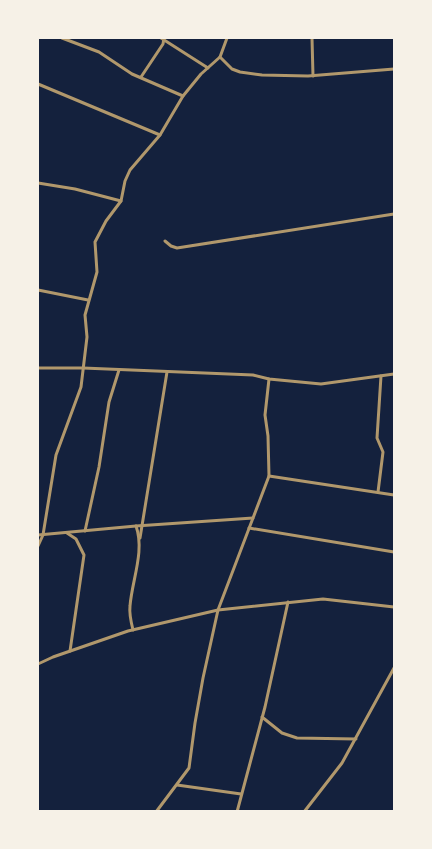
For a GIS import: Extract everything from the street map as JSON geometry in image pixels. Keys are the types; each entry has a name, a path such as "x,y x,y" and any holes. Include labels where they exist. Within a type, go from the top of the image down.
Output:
{"street":[{"path":"62,38 100,52 140,78 184,96"},
{"path":"140,78 163,44 163,38"},
{"path":"163,38 208,68"},
{"path":"38,546 43,534 56,456 82,387 87,337 85,315 98,272 95,242 106,221 122,201 125,182 130,170 160,135 184,96 201,74 220,57 227,38"},
{"path":"312,38 313,76"},
{"path":"220,57 232,69 262,75 313,76 394,69"},
{"path":"38,84 160,135"},
{"path":"38,183 74,189 122,201"},
{"path":"165,241 170,246 177,248 394,214"},
{"path":"38,290 88,300"},
{"path":"38,368 252,375 269,379 321,384 394,374"},
{"path":"85,531 99,467 109,402 119,370"},
{"path":"133,630 130,604 167,372"},
{"path":"378,492 383,452 377,438 382,376"},
{"path":"156,812 190,768 195,723 218,610 269,476 268,436 265,415 269,379"},
{"path":"269,476 394,495"},
{"path":"38,535 143,525 252,518"},
{"path":"136,526 140,538"},
{"path":"249,528 394,552"},
{"path":"67,532 76,539 84,555 70,651"},
{"path":"38,664 133,630 218,610 323,599 394,607"},
{"path":"237,812 262,717 288,602"},
{"path":"304,812 342,763 394,668"},
{"path":"262,717 282,732 297,738 357,738"},
{"path":"177,785 241,794"}]}
